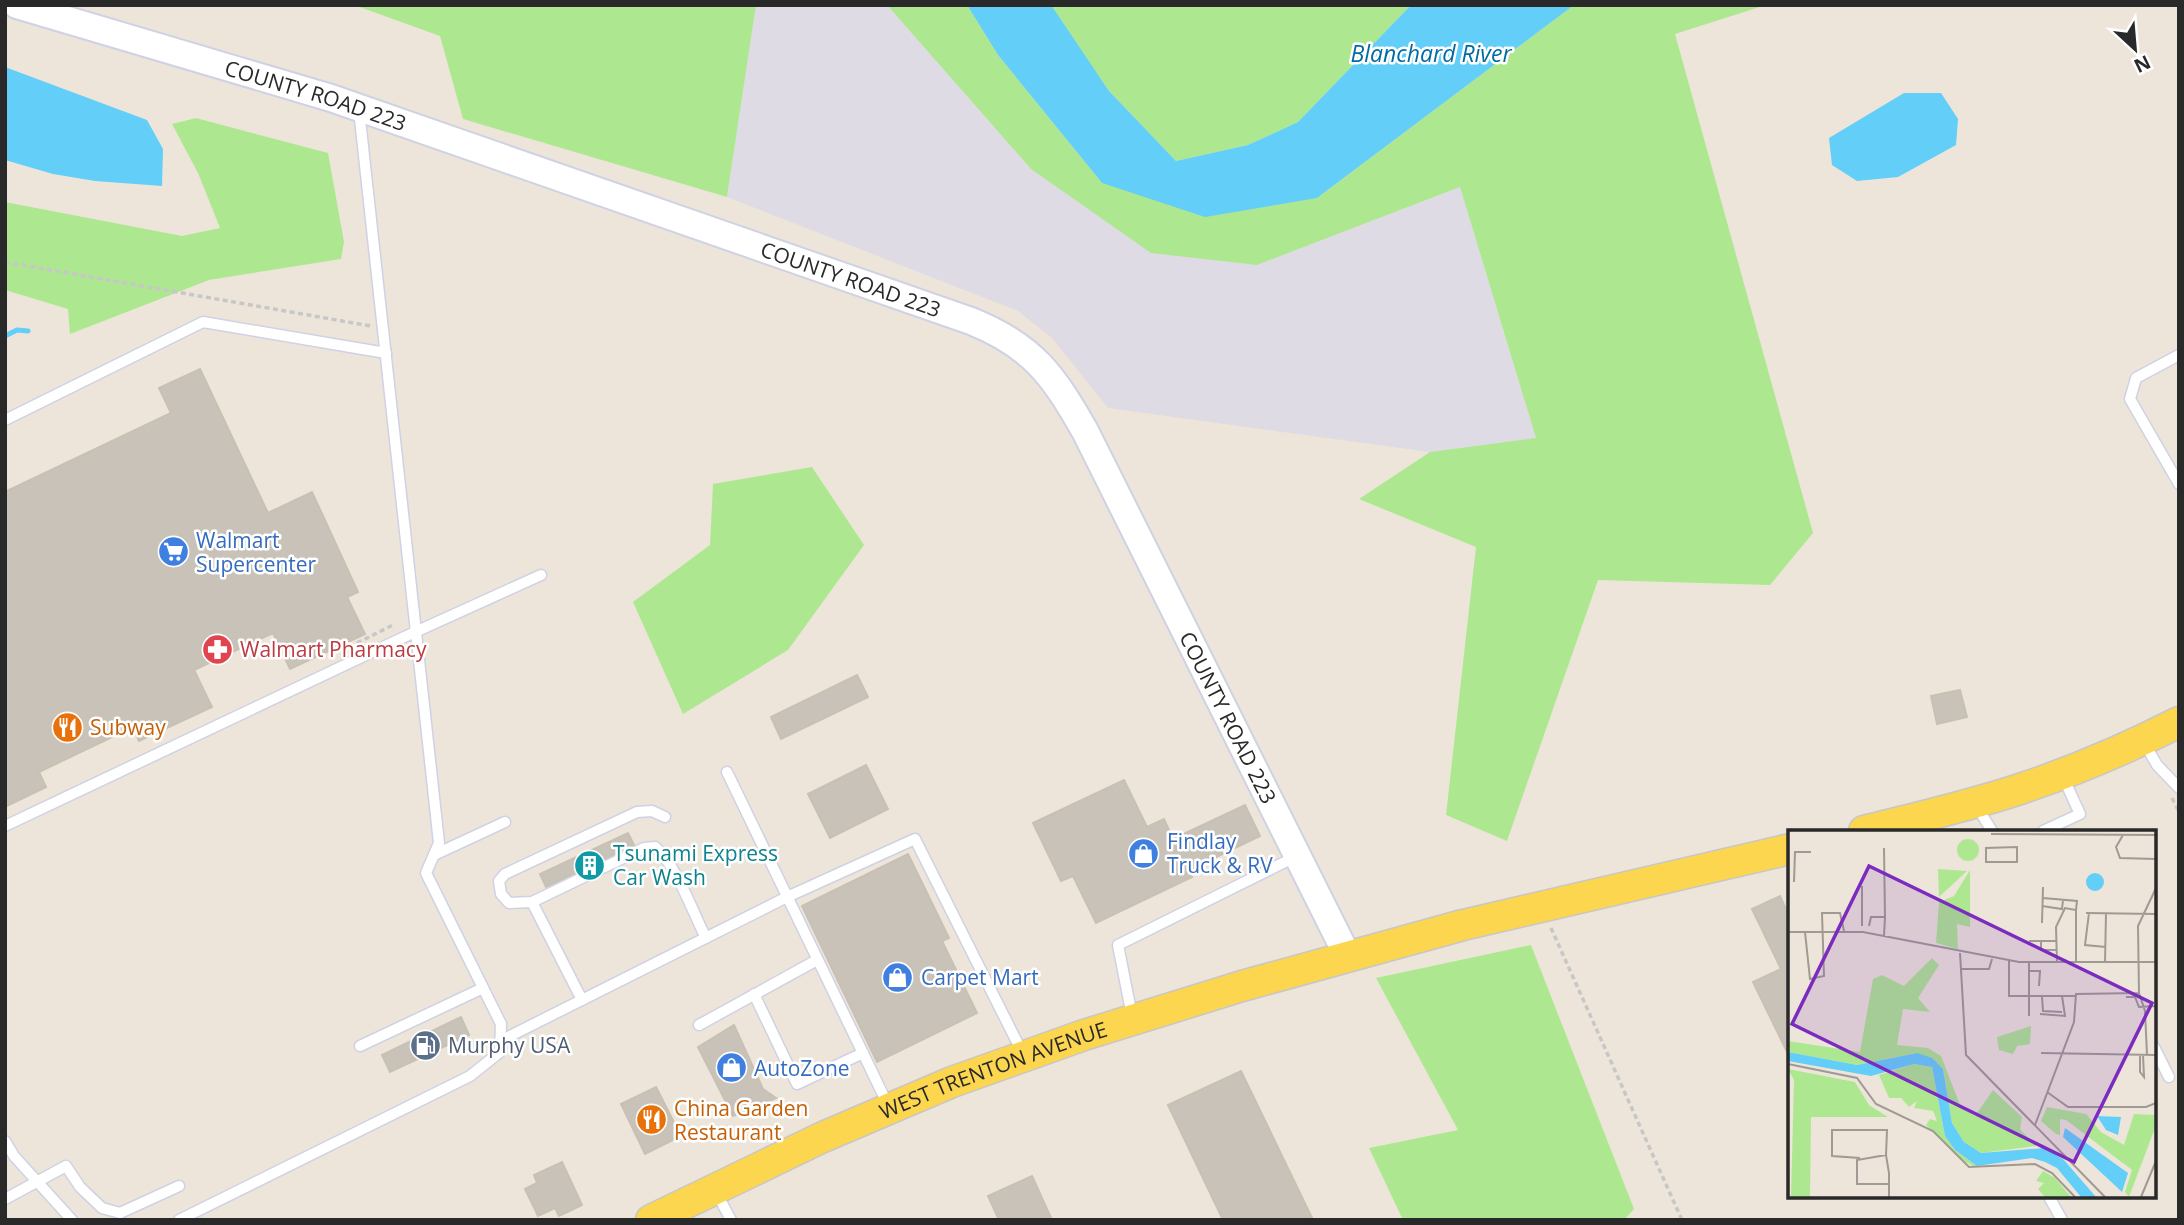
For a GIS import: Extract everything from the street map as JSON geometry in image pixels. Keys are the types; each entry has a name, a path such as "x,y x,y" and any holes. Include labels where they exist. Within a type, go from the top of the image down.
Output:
{"main road":[{"path":"1872,830 2021,789 2143,740 2179,722"},
{"name":"WEST TRENTON AVENUE","path":"651,1220 823,1137 952,1082 1133,1019 1463,925 1788,849"}],"street":[{"name":"COUNTY ROAD 223","path":"17,5 359,108 971,321 995,330 1016,343 1052,378 1085,431 1348,957"}],"lane":[{"path":"179,1220 470,1076 500,1052 501,1024 426,873 439,843 359,108"},
{"path":"5,420 203,322 386,353"},
{"path":"2179,355 2136,378 2130,399 2179,484"},
{"path":"5,826 416,631 541,575"},
{"path":"2143,740 2157,765 2179,788"},
{"path":"727,772 890,1108"},
{"path":"2046,830 2080,814 2061,774"},
{"path":"1975,803 1991,830"},
{"path":"665,817 652,811 637,812 505,874 499,881 501,894 509,903 532,902 644,848 656,847 664,854 706,938"},
{"path":"434,855 505,822"},
{"path":"500,1041 787,897 915,839 1023,1056"},
{"path":"1133,1019 1118,945 1297,856"},
{"path":"532,902 582,1000"},
{"path":"699,1025 817,960"},
{"path":"360,1046 483,988"},
{"path":"754,994 797,1084 863,1053"},
{"path":"2156,1051 2169,1077"},
{"path":"5,1141 14,1156 72,1220"},
{"path":"5,1199 66,1166 80,1187 102,1208 120,1213 179,1186"},
{"path":"715,1189 731,1220"},
{"path":"2049,1197 2062,1220"}],"path":[{"path":"5,262 383,328"},
{"path":"1542,907 1682,1220"}],"shaded area":[{"path":"756,5 887,5 1031,169 1257,265 1460,187 1536,438 1430,452 1108,408 1052,338 1018,311 727,197"}],"green space":[{"path":"354,5 756,5 727,197 463,119 440,36"},
{"path":"887,5 967,5 998,55 1102,183 1317,198 1574,5 1766,5 1675,34 1813,533 1770,585 1598,580 1507,841 1446,815 1476,547 1359,499 1430,452 1536,438 1460,187 1257,265 1151,253 1031,169"},
{"path":"1049,5 1411,5 1298,122 1248,145 1176,161 1109,91"},
{"path":"196,118 328,153 344,242 341,259 209,280 70,334 68,309 5,290 5,202 182,236 220,228 198,173 172,124"},
{"path":"812,467 864,545 788,650 683,714 633,602 710,545 713,484"},
{"path":"1531,945 1634,1209 1624,1220 1403,1220 1369,1148 1458,1130 1376,978"}],"water":[{"name":"Blanchard River","path":"967,5 1051,5 1109,91 1176,161 1248,145 1298,122 1411,5 1574,5 1317,198 1205,217 1102,183 998,55"},
{"path":"5,67 147,120 163,149 162,186 95,181 53,174 5,160"},
{"path":"1904,93 1941,93 1958,119 1956,145 1898,177 1857,181 1832,165 1829,138"}],"building":[{"name":"Walmart Supercenter","path":"200,369 268,513 312,492 358,592 347,597 365,634 290,669 273,633 194,670 212,707 139,741 133,727 39,772 46,787 5,807 5,492 171,413 159,388"},
{"path":"857,675 868,697 781,739 771,717"},
{"path":"1960,690 1967,717 1937,724 1931,696"},
{"path":"866,765 888,809 830,838 808,794"},
{"path":"1124,780 1147,827 1164,819 1173,839 1245,805 1260,836 1189,870 1192,877 1096,923 1073,876 1061,881 1033,823"},
{"path":"628,833 634,845 546,887 540,874"},
{"name":"Carpet Mart","path":"908,854 949,938 942,941 977,1013 877,1062 802,906"},
{"path":"1780,896 1788,914 1788,1054 1753,982 1781,969 1752,909"},
{"name":"Murphy USA","path":"461,1017 469,1035 390,1072 382,1055"},
{"name":"AutoZone","path":"734,1025 763,1089 776,1098 733,1116 698,1047"},
{"path":"1241,1071 1313,1220 1223,1220 1168,1105"},
{"name":"China Garden Restaurant","path":"656,1087 681,1136 645,1154 621,1104"},
{"path":"562,1162 582,1205 559,1216 555,1208 538,1216 525,1189 537,1183 534,1175"},
{"path":"1032,1176 1052,1220 999,1220 988,1196"}],"waterway":[{"path":"5,336 17,330 28,331"}],"place":[{"name":"Walmart Supercenter","path":"173,552"},
{"name":"Walmart Pharmacy","path":"217,649"},
{"name":"Subway","path":"67,727"},
{"name":"Findlay Truck & RV","path":"1144,853"},
{"name":"Tsunami Express Car Wash","path":"590,865"},
{"name":"Carpet Mart","path":"898,977"},
{"name":"Murphy USA","path":"425,1045"},
{"name":"AutoZone","path":"731,1068"},
{"name":"China Garden Restaurant","path":"651,1120"}]}
